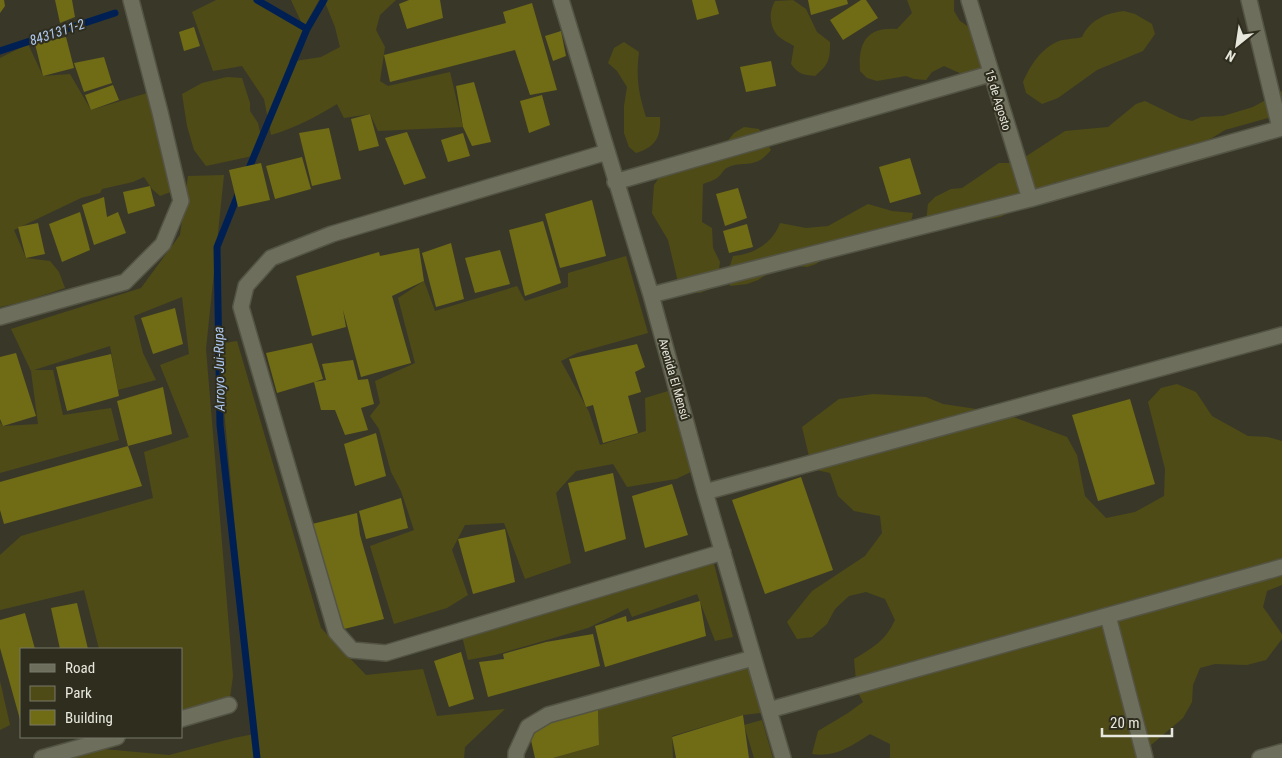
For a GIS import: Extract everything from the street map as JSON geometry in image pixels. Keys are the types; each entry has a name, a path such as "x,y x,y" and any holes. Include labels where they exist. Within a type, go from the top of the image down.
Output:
{"street":[{"path":"0,317 124,282 163,244 181,201 131,0"},
{"name":"Avenida El Mensú","path":"562,0 650,295 705,492 783,758"},
{"name":"15 de Agosto","path":"969,0 990,74 1030,199"},
{"path":"650,295 1030,199 1281,128 1248,0"},
{"path":"615,182 990,74"},
{"path":"607,152 332,234 272,258 246,286 241,307 336,632 352,650 386,653 723,552"},
{"path":"705,492 1282,335"},
{"path":"769,710 1282,567"},
{"path":"1108,616 1145,758"},
{"path":"516,758 516,753 528,727 548,715 753,658"},
{"path":"182,718 229,705"},
{"path":"42,758 113,738"},
{"path":"1260,758 1282,752"}],"green space":[{"path":"216,0 259,0 303,26 291,0 319,0 304,27 289,62 321,57 340,47 335,27 324,0 396,0 380,15 376,30 385,47 380,81 388,86 450,72 463,127 378,131 370,114 344,118 337,104 305,122 271,135 264,99 242,66 213,71 192,12"},
{"path":"793,0 806,9 817,32 830,42 828,61 815,76 796,70 791,64 794,46 777,35 772,27 771,14 775,1"},
{"path":"907,0 954,0 954,11 960,21 969,27 986,57 986,66 974,75 964,75 944,66 932,72 926,80 906,76 877,81 867,78 860,71 861,52 866,38 878,31 897,29 912,13"},
{"path":"1124,11 1135,14 1152,24 1155,34 1143,51 1097,70 1058,98 1042,104 1026,93 1023,82 1033,64 1046,48 1059,41 1082,37 1089,26 1099,18"},
{"path":"624,42 639,52 638,84 646,117 660,117 656,140 648,148 636,153 629,147 624,133 624,106 627,87 617,71 608,63 614,48"},
{"path":"28,44 43,76 70,74 91,110 147,93 169,149 179,189 160,196 152,189 144,177 133,182 102,189 100,193 81,198 14,230 26,258 50,261 59,272 65,288 23,302 0,307 0,58"},
{"path":"227,77 242,78 250,103 250,111 258,123 262,141 257,155 206,166 194,150 187,126 182,94 202,83"},
{"path":"1282,91 1282,108 1268,118 1225,130 1212,138 1184,149 1082,182 1056,182 1038,190 1009,213 1000,217 926,221 928,204 935,197 951,189 962,188 999,163 1009,163 1025,157 1065,131 1108,127 1136,104 1145,101 1180,118 1192,121 1201,117 1223,116 1253,107"},
{"path":"744,127 759,129 771,150 759,161 731,166 715,179 703,184 702,222 712,228 713,248 720,262 717,282 710,289 700,293 685,290 678,282 668,240 652,213 654,185 665,169 688,163 696,167 713,159 734,133"},
{"path":"224,175 206,349 233,676 229,705 182,714 182,648 99,648 84,590 0,610 0,555 21,536 153,498 144,452 189,437 160,365 189,354 182,297 134,316 143,353 156,380 118,390 110,346 34,370 53,370 63,415 111,408 119,440 0,473 0,422 3,426 38,424 31,371 11,329 141,288 180,235 188,176"},
{"path":"868,204 892,211 913,213 909,230 837,251 816,264 807,267 783,264 758,280 747,284 730,286 728,272 733,256 748,253 761,247 772,237 780,223 806,228 828,226"},
{"path":"626,256 648,333 577,353 561,361 589,412 600,445 646,431 645,398 668,391 691,472 676,479 627,487 613,464 576,471 556,493 571,563 525,579 504,523 465,525 452,550 468,595 447,608 394,624 370,546 414,530 401,491 391,472 379,429 370,416 380,403 375,381 415,363 398,298 424,281 435,311 517,286 525,301 568,287 568,273"},
{"path":"237,341 321,628 366,675 423,669 437,716 505,709 465,747 464,758 52,758 82,747 169,755 254,734 218,344"},
{"path":"1177,384 1196,392 1212,416 1248,436 1268,437 1282,441 1282,585 1267,591 1263,607 1282,634 1282,639 1266,660 1247,665 1215,664 1200,668 1193,685 1192,702 1183,718 1151,745 1154,758 890,758 890,744 870,734 835,753 812,754 818,731 863,702 857,691 854,659 878,643 895,620 885,599 866,592 849,596 835,609 827,624 812,637 797,639 787,622 812,591 865,556 882,533 880,516 854,511 838,496 830,473 812,469 802,427 839,399 873,394 926,397 943,404 1003,413 1067,437 1077,455 1085,496 1106,518 1135,512 1164,496 1165,469 1148,402 1161,388"},
{"path":"713,560 733,637 715,641 697,594 632,617 628,608 588,628 495,655 468,660 462,636"},
{"path":"749,667 761,713 743,715 672,736 673,758 553,758 599,745 598,709"},
{"path":"0,681 10,725 0,730"},
{"path":"762,720 773,758 754,758 744,725"}],"building":[{"path":"0,0 4,0 5,6 0,13"},
{"path":"55,0 72,0 75,17 60,23"},
{"path":"409,0 440,0 443,18 407,29 399,4"},
{"path":"692,0 715,0 719,14 697,20"},
{"path":"808,0 847,0 848,4 811,15"},
{"path":"861,0 866,0 878,18 843,40 830,20"},
{"path":"532,3 557,90 530,95 515,50 390,82 384,55 506,23 503,12"},
{"path":"194,27 200,46 184,51 179,32"},
{"path":"561,31 566,56 553,61 545,36"},
{"path":"66,37 74,68 43,76 35,44"},
{"path":"104,57 112,83 84,92 74,63"},
{"path":"771,61 776,86 746,92 740,67"},
{"path":"474,82 491,142 472,146 463,127 456,86"},
{"path":"113,85 119,100 91,110 85,95"},
{"path":"542,95 550,125 529,133 520,101"},
{"path":"370,114 379,146 359,151 351,119"},
{"path":"329,128 341,179 312,186 299,133"},
{"path":"407,132 426,178 404,185 385,138"},
{"path":"463,133 470,156 448,162 441,140"},
{"path":"302,157 311,189 275,199 266,166"},
{"path":"910,158 921,194 890,203 879,167"},
{"path":"261,163 270,200 238,207 229,170"},
{"path":"150,186 155,206 128,214 123,192"},
{"path":"738,188 747,218 725,226 716,194"},
{"path":"104,197 107,217 118,212 126,233 94,245 82,205"},
{"path":"592,200 606,256 560,268 545,214"},
{"path":"80,212 90,250 62,262 49,224"},
{"path":"543,221 561,283 525,296 509,230"},
{"path":"38,223 45,254 26,258 18,227"},
{"path":"747,224 753,247 729,253 723,231"},
{"path":"451,243 464,299 436,307 422,253"},
{"path":"419,248 424,281 392,296 411,363 361,377 343,310 346,327 312,336 296,276 379,252 380,256"},
{"path":"500,250 510,284 475,293 465,258"},
{"path":"175,308 183,344 153,354 141,318"},
{"path":"312,343 323,379 277,393 266,353"},
{"path":"637,344 645,367 635,372 641,392 628,396 638,433 603,443 593,405 586,407 569,359"},
{"path":"16,353 36,416 3,426 0,419 0,357"},
{"path":"111,354 119,396 67,411 56,367"},
{"path":"353,360 358,380 368,379 374,404 361,408 368,430 345,435 335,410 321,410 314,382 326,380 322,364"},
{"path":"163,387 172,434 128,446 117,401"},
{"path":"1130,399 1155,484 1098,501 1072,415"},
{"path":"376,433 386,476 355,486 344,444"},
{"path":"128,446 142,486 4,524 0,510 0,482"},
{"path":"613,473 626,539 585,552 568,483"},
{"path":"801,477 833,570 765,594 732,500"},
{"path":"672,484 688,535 645,548 632,496"},
{"path":"401,498 408,528 366,539 359,511"},
{"path":"357,513 360,535 384,619 340,630 312,524"},
{"path":"505,529 515,582 473,594 458,539"},
{"path":"700,601 706,636 605,667 595,626 626,616 627,622"},
{"path":"77,603 88,648 60,648 51,608"},
{"path":"25,613 35,648 20,648 20,719 0,648 0,620"},
{"path":"593,634 600,666 488,697 479,662 504,659 503,654 546,642"},
{"path":"461,652 474,699 449,707 434,661"},
{"path":"598,709 599,745 553,758 535,758 528,727"},
{"path":"743,715 749,758 676,758 672,737"}],"waterway":[{"name":"8431311-2","path":"257,0 307,29"},
{"name":"Arroyo Jui-Rupa","path":"247,173 307,29 324,0"},
{"name":"8431311-2","path":"0,51 115,13"},
{"name":"Arroyo Jui-Rupa","path":"239,192 217,247 220,425 257,758"}]}
